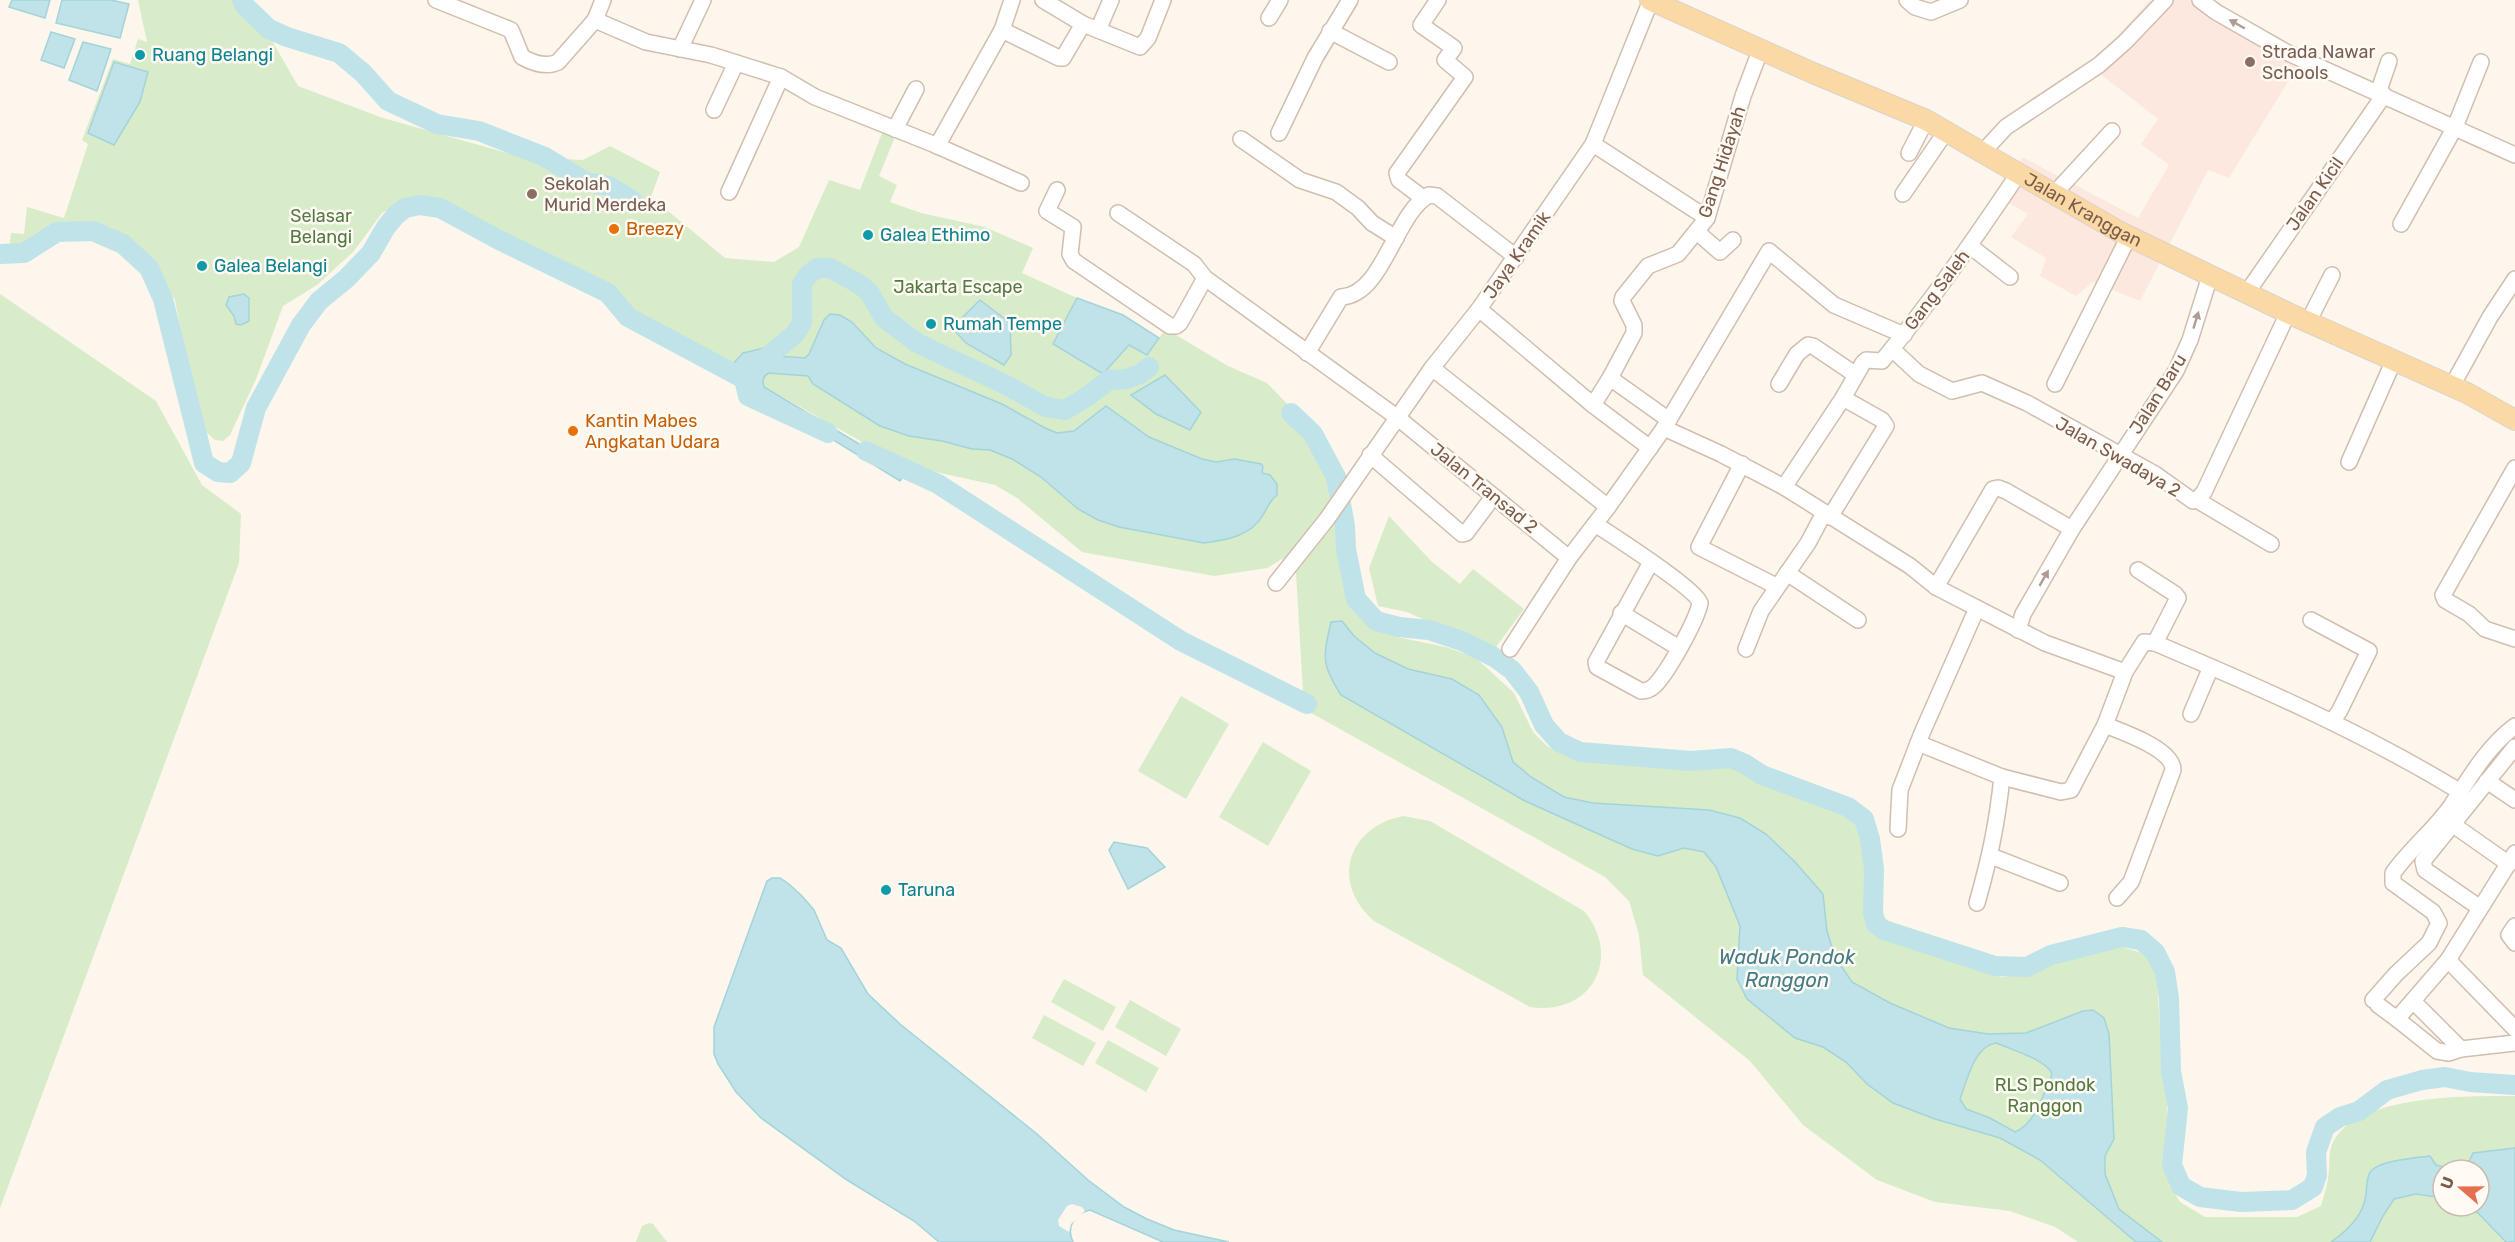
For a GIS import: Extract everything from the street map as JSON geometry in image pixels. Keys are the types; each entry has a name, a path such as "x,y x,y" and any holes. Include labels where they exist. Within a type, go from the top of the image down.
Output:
{"main road":[{"name":"Jalan Kranggan","path":"1650,0 1760,51 1947,130 2129,236 2246,294 2452,386 2515,420"}],"street":[{"path":"436,0 511,30 522,57 544,65 558,62 595,20 603,0"},
{"path":"680,49 703,0"},
{"path":"937,146 1002,30 1012,0"},
{"path":"1043,0 1090,27 1136,46 1143,45 1163,0"},
{"path":"1002,30 1063,58 1111,0"},
{"path":"1269,18 1280,0"},
{"path":"1279,133 1330,31 1350,0"},
{"path":"1423,198 1399,180 1397,173 1465,77 1445,60 1454,48 1421,25 1438,0"},
{"name":"Jaya Kramik","path":"1276,583 1335,508 1432,369 1479,309 1593,144 1608,113 1650,0"},
{"path":"1906,0 1931,12 1960,0"},
{"path":"1983,152 2006,127 2099,65 2166,0"},
{"path":"2200,0 2216,12 2286,52 2515,155"},
{"path":"595,20 646,42 703,52 781,77 815,96 1021,183"},
{"path":"1330,31 1389,62"},
{"name":"Gang Hidayah","path":"1593,405 1634,333 1634,325 1622,301 1623,297 1648,266 1678,254 1707,218 1743,96 1760,51"},
{"name":"Jalan Kicil","path":"2246,294 2381,94 2389,61"},
{"path":"2401,224 2455,127 2481,62"},
{"path":"714,110 736,63"},
{"path":"729,192 781,77"},
{"path":"895,129 916,88"},
{"path":"1909,153 1926,120"},
{"path":"1903,194 1947,130"},
{"path":"2054,194 2112,132"},
{"path":"1241,139 1300,180 1336,192 1358,208 1372,223 1396,238"},
{"path":"1593,144 1707,218"},
{"name":"Gang Saleh","path":"1666,424 1770,251 1834,305 1904,335 1970,246 2019,173"},
{"path":"1057,190 1047,211 1073,227 1070,254 1074,261 1170,326 1180,323 1205,278"},
{"path":"1306,353 1341,297 1351,296 1360,290 1380,267 1411,210 1429,195 1437,196 1516,257"},
{"name":"Jalan Transad 2","path":"1118,213 1194,264 1205,278 1398,418 1569,558"},
{"path":"1697,232 1720,252 1733,240"},
{"path":"2055,384 2129,236"},
{"path":"1970,246 2010,277"},
{"path":"2308,322 2332,275"},
{"name":"Jalan Baru","path":"2018,630 2023,614 2072,529 2176,371 2190,340 2210,276"},
{"path":"2452,386 2490,317 2515,279"},
{"path":"1479,309 1593,405 1650,448"},
{"name":"Jalan Swadaya 2","path":"1892,349 1919,375 1952,391 1982,383 2028,403 2155,474 2193,501 2198,500 2204,492 2288,313"},
{"path":"1784,487 1866,360 1882,361 1904,335"},
{"path":"1779,384 1797,354 1808,345 1813,346 1856,375"},
{"path":"2349,462 2366,428 2394,360"},
{"path":"1432,369 1608,507"},
{"path":"1610,378 1666,424 1784,487 1910,566 1935,587 2045,643 2126,672"},
{"path":"1746,649 1761,611 1776,586 1827,515 1886,426 1882,420 1843,398"},
{"path":"1510,649 1569,558 1666,424"},
{"path":"1370,455 1462,534 1493,497"},
{"path":"1742,464 1698,547 1776,586"},
{"path":"2515,468 2443,595 2445,600 2469,614 2485,629 2515,639"},
{"path":"1935,587 1993,489 2006,491 2072,529"},
{"path":"2198,500 2271,544"},
{"path":"1595,524 1651,562 1699,599 1699,608 1679,648 1655,686 1641,692 1597,668 1598,657 1651,562"},
{"path":"2138,570 2178,598 2155,643"},
{"path":"1787,573 1858,620"},
{"path":"1898,829 1900,790 1977,608"},
{"path":"1621,613 1679,648"},
{"path":"2311,620 2369,651 2339,712 2332,721"},
{"path":"1918,743 2002,777 2069,792 2076,783 2105,725 2126,672 2144,642 2155,643 2332,721 2408,760 2459,791"},
{"path":"2191,714 2211,667"},
{"path":"2105,725 2137,738 2168,757 2173,763 2173,770 2131,882 2117,898"},
{"path":"2515,726 2499,738 2459,791 2451,806 2393,873 2393,883 2438,917 2439,923 2429,943 2396,974 2376,1003 2437,1051 2449,1053 2461,1049 2515,1043"},
{"path":"2480,908 2440,882 2422,865 2426,855 2515,747"},
{"path":"1977,903 1991,856 2002,777"},
{"path":"2487,781 2515,800"},
{"path":"2397,1019 2448,960 2512,859 2452,824"},
{"path":"1991,856 2060,883"},
{"path":"2515,926 2509,935 2515,943"},
{"path":"2448,960 2515,1029"},
{"path":"2414,1002 2461,1049"}],"shaded area":[{"path":"2150,0 2198,0 2302,59 2229,178 2208,170 2140,301 2093,282 2076,296 2040,276 2046,258 2011,237 2028,214 1999,198 2022,157 2138,218 2169,165 2141,144 2158,119 2090,66"}],"green space":[{"name":"RLS Pondok Ranggon","path":"138,0 231,0 267,32 298,86 383,118 522,157 583,160 610,146 660,172 651,197 725,258 774,262 799,247 829,180 860,190 884,128 897,132 879,176 897,185 890,202 921,213 985,227 1033,248 1022,273 1077,298 1053,344 1103,374 1130,345 1147,354 1166,329 1228,366 1267,383 1293,410 1288,418 1314,443 1332,477 1353,604 1360,614 1380,629 1397,637 1446,647 1476,658 1514,693 1533,732 1547,746 1567,757 1595,762 1737,765 1764,782 1845,811 1860,823 1865,841 1871,887 1869,913 1872,926 1883,934 2002,977 2026,974 2092,951 2121,947 2139,952 2151,960 2157,977 2161,1049 2167,1093 2169,1184 2180,1202 2205,1217 2297,1217 2321,1206 2333,1142 2346,1126 2365,1115 2389,1106 2416,1101 2470,1096 2515,1096 2515,1242 2078,1242 2055,1227 2010,1211 1935,1202 1877,1180 1803,1125 1750,1061 1643,975 1639,935 1629,901 1605,877 1304,709 1296,573 1282,559 1267,568 1214,576 1082,552 1017,498 995,485 922,469 892,459 730,367 720,366 699,355 438,203 403,201 382,213 354,251 317,285 283,306 256,379 230,435 223,441 215,440 199,426 175,300 154,262 127,239 94,227 61,227 51,234 9,249 11,233 24,234 27,207 64,218 88,144 82,140 113,59 130,64 138,39 147,42"},
{"path":"0,294 156,401 202,485 241,514 239,563 0,1208"},
{"path":"1389,516 1432,562 1460,584 1473,569 1524,609 1493,651 1407,612 1378,606 1369,568"},
{"path":"1181,696 1229,724 1186,799 1138,771"},
{"path":"1263,742 1311,771 1268,846 1219,817"},
{"path":"1403,816 1430,821 1584,911 1595,929 1601,947 1600,964 1594,980 1584,993 1570,1002 1551,1007 1530,1007 1374,921 1360,906 1352,890 1349,874 1351,858 1358,844 1369,832 1384,822"},
{"path":"1064,979 1116,1007 1103,1031 1051,1002"},
{"path":"1130,1000 1181,1029 1166,1056 1115,1027"},
{"path":"1044,1015 1096,1043 1083,1066 1032,1038"},
{"path":"1108,1040 1159,1068 1146,1092 1095,1063"},
{"path":"653,1224 667,1242 636,1242 642,1226"}],"water":[{"path":"12,0 50,0 45,18 9,7"},
{"path":"62,0 111,0 129,4 120,38 56,23"},
{"path":"51,32 75,39 64,68 41,60"},
{"path":"83,42 111,49 97,91 69,80"},
{"path":"114,62 148,72 140,102 114,145 88,133"},
{"path":"244,294 249,298 249,321 241,325 236,324 234,316 226,305 229,297"},
{"path":"1077,298 1123,315 1159,338 1147,355 1129,345 1103,374 1053,344"},
{"path":"980,300 1010,323 1011,355 1004,365 966,343 954,330"},
{"path":"830,314 840,315 852,322 876,348 905,364 1002,404 1057,433 1074,431 1106,406 1149,437 1202,459 1216,462 1235,459 1261,464 1262,473 1270,475 1277,484 1277,495 1252,528 1238,536 1221,540 1204,543 1119,527 1098,520 1078,509 1041,477 1012,459 990,450 972,449 909,436 880,426 813,384 808,376 769,373 764,377 764,387 906,472 900,481 752,390 696,361 699,355 720,366 730,367 743,353 772,346 777,356 805,358 824,320"},
{"path":"1165,375 1201,412 1190,430 1156,414 1131,395"},
{"name":"Waduk Pondok Ranggon","path":"1342,621 1354,636 1375,653 1408,669 1452,679 1479,695 1502,727 1513,762 1531,777 1564,797 1593,803 1709,810 1740,818 1766,834 1823,894 1827,931 1835,957 1852,982 1890,1003 1949,1028 1988,1034 2026,1033 2083,1011 2093,1010 2104,1018 2109,1034 2114,1139 2105,1156 2105,1174 2119,1209 2162,1242 2136,1242 2040,1160 2000,1138 1935,1119 1893,1103 1867,1084 1846,1062 1823,1047 1795,1038 1747,999 1737,979 1740,926 1716,867 1704,852 1684,848 1658,856 1632,849 1525,801 1341,695 1327,668 1325,652 1331,622","holes":["1996,1043 2036,1060 2052,1074 2034,1115 2015,1132 1990,1118 1966,1109 1960,1099 1977,1057 1982,1050"]},
{"path":"1114,842 1147,848 1165,867 1128,889 1109,850"},
{"path":"780,878 789,884 814,910 827,940 841,948 868,994 900,1024 1037,1134 1088,1180 1124,1207 1147,1219 1174,1230 1229,1242 1163,1242 1090,1210 1084,1212 1073,1222 1070,1231 1073,1242 939,1242 914,1221 847,1180 761,1118 736,1092 718,1064 714,1054 714,1027 767,881"},
{"path":"2515,1148 2515,1242 2506,1242 2483,1218 2491,1218 2491,1158 2471,1158 2473,1153"},
{"path":"2430,1156 2431,1158 2431,1196 2416,1194 2394,1199 2370,1242 2331,1242 2349,1228 2362,1209 2369,1173 2382,1164"}],"pier":[{"path":"1072,1204 1082,1207 1085,1211 1071,1224 1069,1232 1059,1226 1058,1220 1067,1206"}],"waterway":[{"path":"242,0 245,6 269,29 339,53 363,73 388,101 437,124 479,131 545,157 586,182 609,186 633,201"},
{"path":"0,254 24,253 57,232 93,231 123,244 149,268 163,299 204,463 218,472 230,473 241,463 256,408 301,325 319,301 346,279 371,253 396,215 405,208 420,205 440,208 499,240 608,293 628,317 744,379 748,396 828,433"},
{"path":"755,367 795,334 802,323 802,284 817,268 830,268 859,284 869,292 884,318 917,343 1006,385 1046,407 1065,410 1109,380 1127,379 1140,374 1149,367"},
{"path":"1291,413 1313,434 1336,477 1356,599 1376,621 1399,627 1429,630 1462,641 1494,657 1512,670 1529,692 1544,725 1559,742 1580,752 1691,761 1731,758 1762,775 1848,807 1864,819 1870,839 1874,869 1873,913 1876,924 1884,930 1995,966 2027,967 2051,955 2122,937 2141,940 2155,952 2165,972 2169,998 2171,1071 2178,1108 2172,1165 2181,1186 2200,1197 2241,1202 2292,1200 2313,1187 2317,1175 2316,1152 2325,1127 2340,1117 2359,1111 2387,1090 2422,1080 2445,1077 2470,1082 2515,1085"},
{"path":"866,451 938,484 1181,641 1307,704"}],"place":[{"name":"Ruang Belangi","path":"140,55"},
{"name":"Strada Nawar Schools","path":"2250,62"},
{"name":"Sekolah Murid Merdeka","path":"532,194"},
{"name":"Breezy","path":"614,229"},
{"name":"Galea Ethimo","path":"868,235"},
{"name":"Galea Belangi","path":"202,266"},
{"name":"Rumah Tempe","path":"931,324"},
{"name":"Kantin Mabes Angkatan Udara","path":"573,431"},
{"name":"Taruna","path":"886,890"}],"park label":[{"name":"Selasar Belangi","path":"321,226"},
{"name":"Jakarta Escape","path":"958,287"}]}
